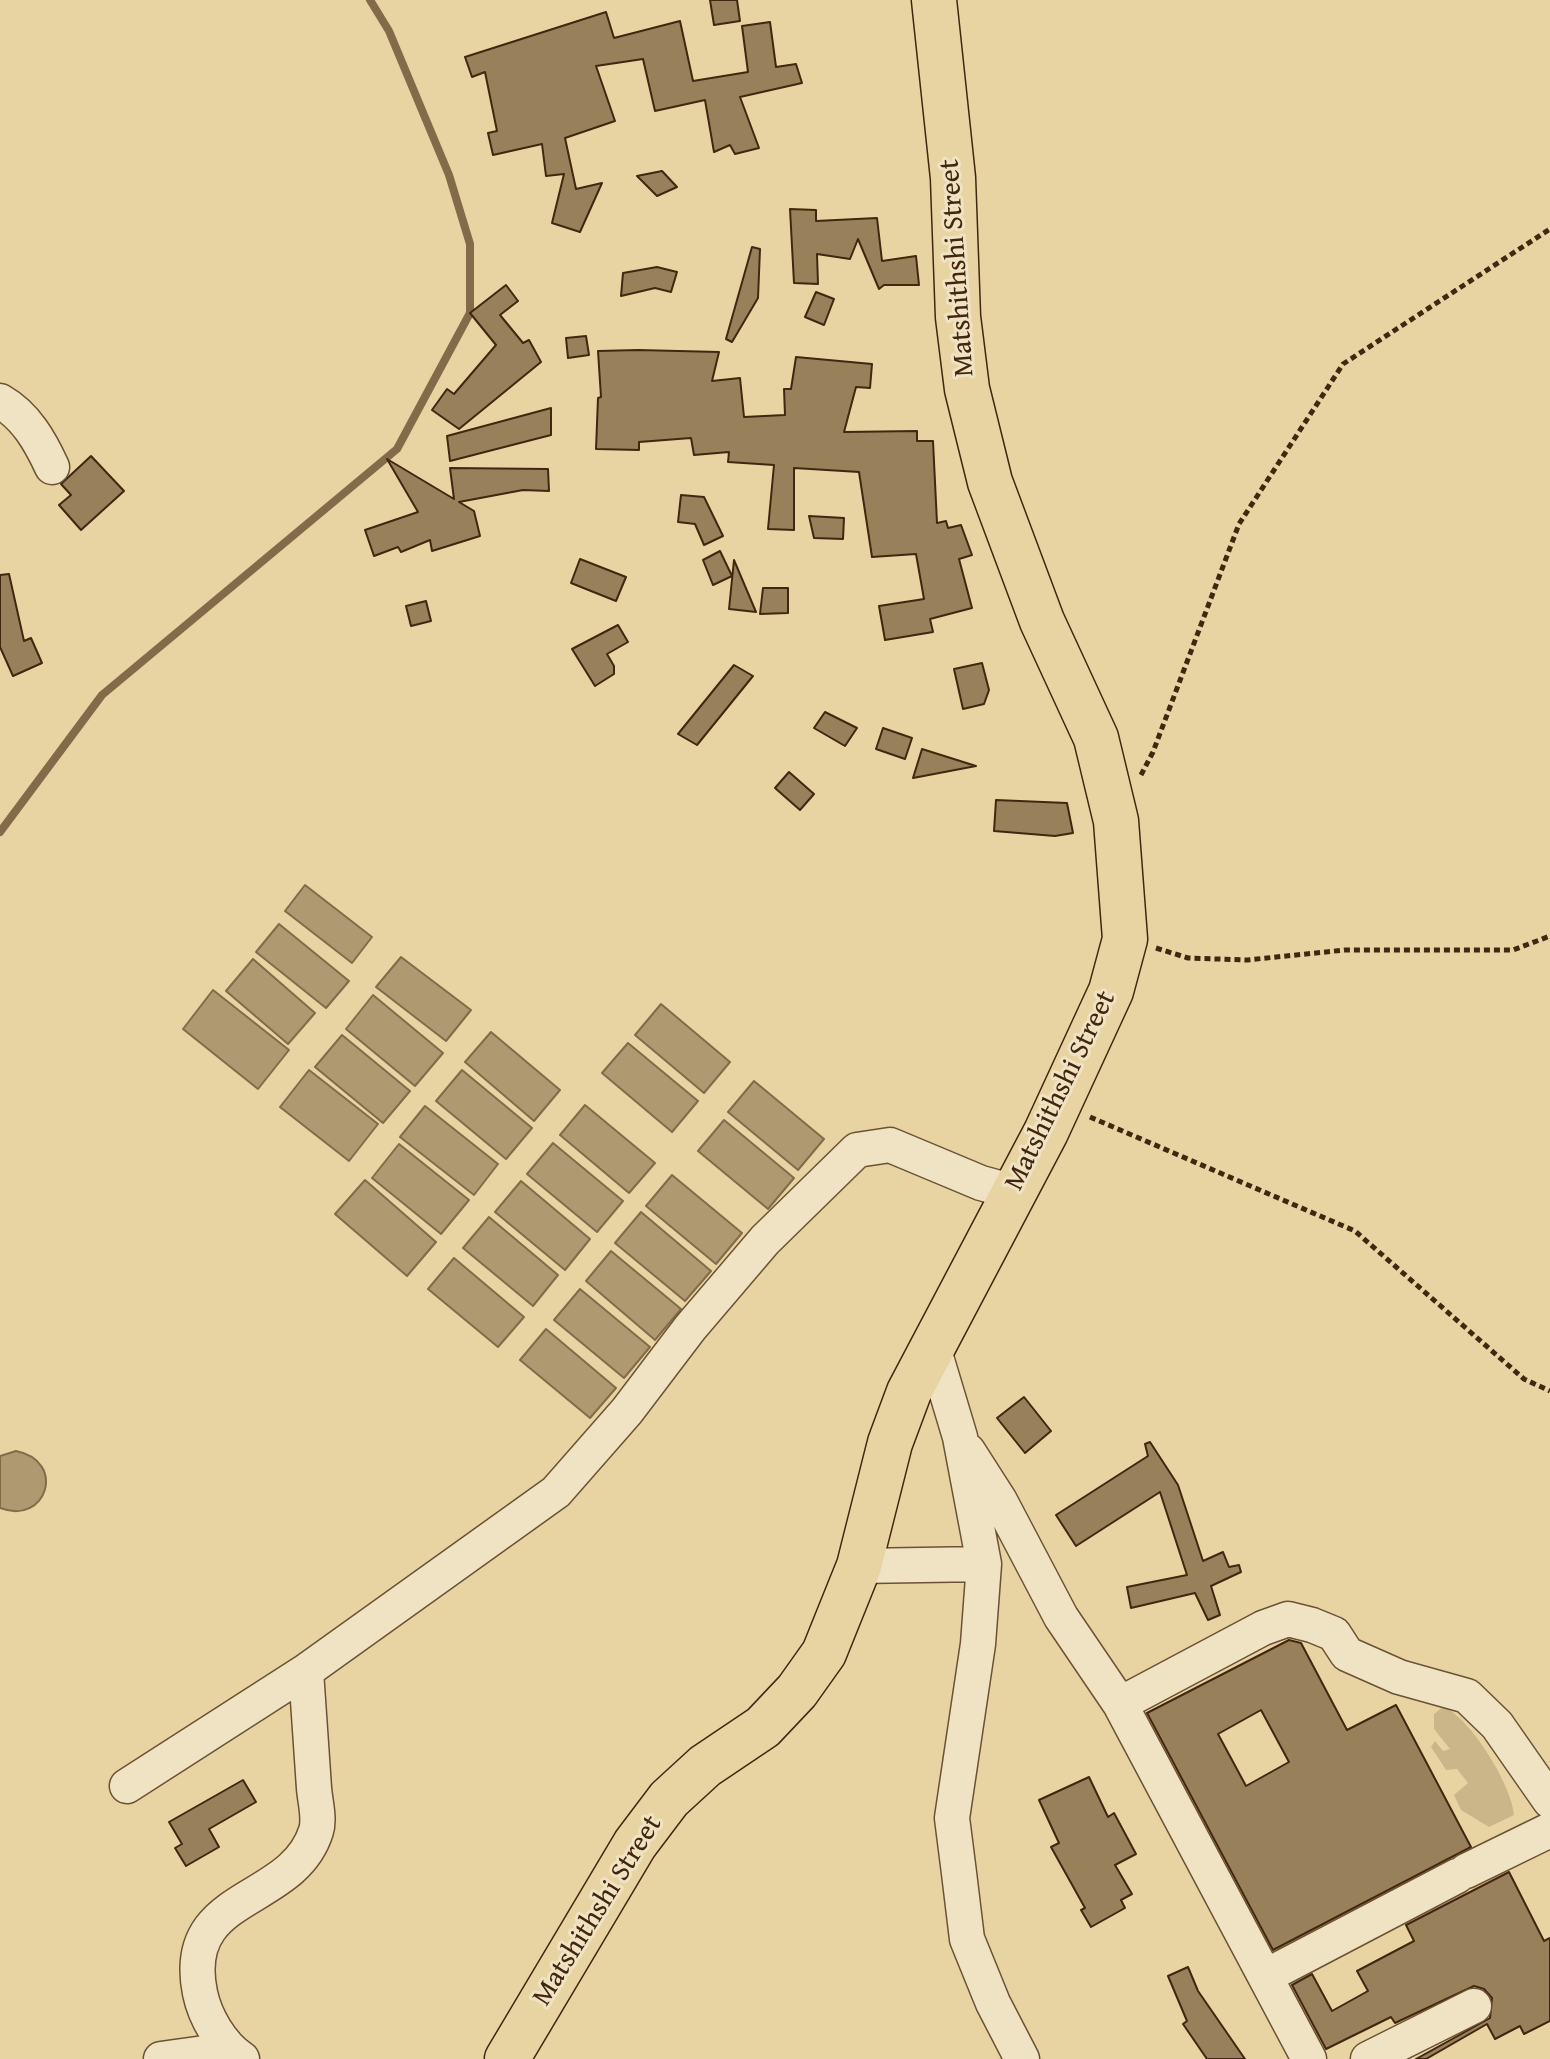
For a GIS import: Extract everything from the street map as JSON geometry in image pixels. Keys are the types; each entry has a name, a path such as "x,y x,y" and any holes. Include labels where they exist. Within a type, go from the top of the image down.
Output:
{"main road":[{"name":"Matshithshi Street","path":"507,2059 635,1844 669,1799 705,1766 763,1727 797,1691 824,1653 859,1566 890,1443 909,1392 1060,1105 1111,991 1125,939 1116,821 1096,738 1042,621 990,482 967,389 958,317 953,178 934,0"}],"lane":[{"path":"0,401 24,420 39,439 52,467"},
{"path":"127,1786 306,1671 556,1492 627,1411 690,1328 765,1240 857,1150 890,1145 981,1183 1014,1192"},
{"path":"933,1347 960,1437 984,1564 978,1644 952,1818 967,1939 993,2003 1022,2059"},
{"path":"960,1437 1000,1501 1061,1617 1120,1704 1309,2059"},
{"path":"859,1566 984,1564"},
{"path":"1120,1704 1263,1628 1288,1619 1334,1634 1347,1654 1399,1677 1467,1696 1497,1725 1550,1801"},
{"path":"238,2057 205,2014 196,1974 202,1939 223,1912 271,1884 296,1864 317,1828 306,1671"},
{"path":"1266,1976 1550,1830"},
{"path":"1368,2059 1474,2006"},
{"path":"161,2059 204,2053 238,2057"}],"path":[{"path":"1116,821 1153,752 1239,524 1343,364 1550,229"},
{"path":"1125,939 1188,958 1247,960 1345,950 1513,950 1550,936"},
{"path":"1060,1105 1355,1231 1524,1379 1550,1391"}],"shaded area":[{"path":"305,885 372,937 352,963 285,911"},
{"path":"279,924 349,981 326,1008 256,952"},
{"path":"401,957 471,1010 446,1041 376,987"},
{"path":"253,959 315,1013 288,1044 226,991"},
{"path":"213,990 289,1050 258,1089 183,1029"},
{"path":"373,995 443,1053 415,1086 346,1029"},
{"path":"661,1004 730,1062 704,1093 635,1035"},
{"path":"491,1032 560,1090 534,1121 465,1062"},
{"path":"342,1035 410,1091 383,1123 315,1067"},
{"path":"628,1043 698,1101 672,1132 602,1073"},
{"path":"309,1070 378,1124 349,1161 280,1107"},
{"path":"462,1070 532,1128 506,1159 436,1101"},
{"path":"754,1081 824,1139 798,1170 728,1112"},
{"path":"585,1105 655,1163 629,1193 560,1135"},
{"path":"425,1106 498,1164 474,1195 400,1137"},
{"path":"724,1120 794,1178 768,1209 698,1151"},
{"path":"553,1143 623,1201 597,1232 527,1174"},
{"path":"399,1144 469,1200 441,1234 372,1178"},
{"path":"672,1175 742,1233 716,1264 646,1206"},
{"path":"365,1180 436,1242 407,1276 335,1214"},
{"path":"521,1181 590,1239 565,1270 495,1212"},
{"path":"641,1212 711,1271 685,1301 615,1243"},
{"path":"489,1217 558,1275 533,1306 463,1248"},
{"path":"611,1251 681,1309 655,1340 586,1281"},
{"path":"454,1258 524,1317 498,1347 428,1289"},
{"path":"580,1289 650,1347 624,1378 554,1320"},
{"path":"546,1329 616,1388 590,1418 520,1360"},
{"path":"16,1451 32,1457 42,1467 46,1478 45,1490 39,1501 30,1508 16,1511 0,1508 0,1456"},
{"path":"1443,1707 1465,1724 1488,1754 1506,1788 1514,1815 1489,1827 1461,1810 1454,1795 1468,1783 1457,1769 1446,1770 1431,1747 1435,1741 1443,1751 1450,1749 1434,1729 1434,1714"}],"building":[{"path":"710,0 737,0 740,21 714,25"},
{"path":"606,12 614,38 680,21 693,81 748,72 742,26 770,22 776,67 796,64 802,83 740,97 759,148 735,154 730,145 714,152 705,100 655,111 643,59 596,66 615,121 565,138 576,189 602,183 580,232 552,223 564,174 546,176 542,144 493,155 488,133 497,131 485,72 472,77 465,57"},
{"path":"662,171 677,187 657,196 637,176"},
{"path":"790,209 816,210 816,221 877,218 882,261 916,256 919,285 884,285 879,289 858,239 850,259 817,254 818,284 794,283"},
{"path":"752,247 760,249 758,298 732,342 726,339"},
{"path":"657,267 677,272 671,292 655,288 621,296 623,273"},
{"path":"506,285 518,301 500,315 523,343 529,340 541,362 459,429 432,410 447,389 454,394 496,345 470,313"},
{"path":"816,292 834,299 824,325 805,317"},
{"path":"586,336 589,355 568,358 566,338"},
{"path":"598,351 719,352 712,381 740,378 744,417 785,415 784,389 791,389 796,357 872,364 870,388 856,387 844,432 917,431 917,441 933,441 937,523 946,521 948,528 961,525 972,555 959,559 972,608 930,619 933,632 885,640 879,606 924,599 916,554 872,557 859,472 794,468 794,530 768,529 774,465 728,462 729,452 694,455 691,438 639,442 639,450 596,449 598,398 601,397"},
{"path":"551,408 551,435 450,461 447,436"},
{"path":"91,456 124,491 81,530 59,505 71,495 61,484"},
{"path":"387,459 454,499 450,468 548,469 549,491 523,490 459,502 474,511 480,536 432,551 430,540 401,552 398,547 374,556 365,530 418,512"},
{"path":"681,495 704,497 723,536 704,545 695,524 678,522"},
{"path":"809,516 844,518 843,539 814,538"},
{"path":"720,551 732,576 713,585 703,560"},
{"path":"580,559 626,577 616,601 571,583"},
{"path":"734,560 756,612 729,609"},
{"path":"9,574 24,641 31,638 42,663 13,676 0,647 0,575"},
{"path":"763,588 788,588 788,613 760,614"},
{"path":"426,601 431,621 411,626 406,606"},
{"path":"618,625 628,642 607,654 614,666 614,674 595,686 572,649"},
{"path":"982,663 989,690 984,704 963,709 954,669"},
{"path":"734,665 753,676 697,745 678,734"},
{"path":"825,712 857,728 845,746 814,728"},
{"path":"883,728 912,738 905,759 876,749"},
{"path":"922,749 976,766 913,778"},
{"path":"789,772 814,794 800,810 775,788"},
{"path":"996,800 1067,803 1073,833 1055,836 994,831"},
{"path":"1024,1397 1051,1431 1025,1453 997,1418"},
{"path":"1150,1442 1178,1485 1203,1561 1223,1552 1229,1567 1239,1565 1241,1572 1211,1586 1220,1615 1208,1620 1195,1593 1131,1608 1127,1587 1187,1575 1160,1492 1076,1546 1056,1515 1148,1456 1145,1444"},
{"path":"1289,1640 1301,1643 1347,1730 1396,1705 1471,1847 1273,1950 1147,1713","holes":["1261,1710 1289,1762 1246,1786 1218,1734"]},
{"path":"1089,1777 1108,1817 1114,1813 1136,1854 1115,1865 1132,1894 1121,1900 1125,1908 1091,1927 1081,1910 1085,1908 1051,1847 1059,1843 1039,1800"},
{"path":"243,1780 256,1802 209,1829 219,1847 186,1866 175,1848 182,1844 169,1822"},
{"path":"1509,1872 1544,1941 1550,1938 1550,2021 1524,2034 1520,2026 1495,2039 1487,2024 1426,2059 1416,2059 1490,2018 1492,1998 1484,1989 1474,1986 1395,2023 1391,2017 1326,2049 1292,1985 1312,1974 1332,2011 1368,1991 1357,1971 1414,1941 1406,1925"},
{"path":"1188,1967 1198,1991 1245,2059 1207,2059 1183,2024 1187,2021 1168,1976"}],"waterway":[{"path":"0,832 102,695 397,449 470,313 470,244 449,175 389,31 370,0"}]}
